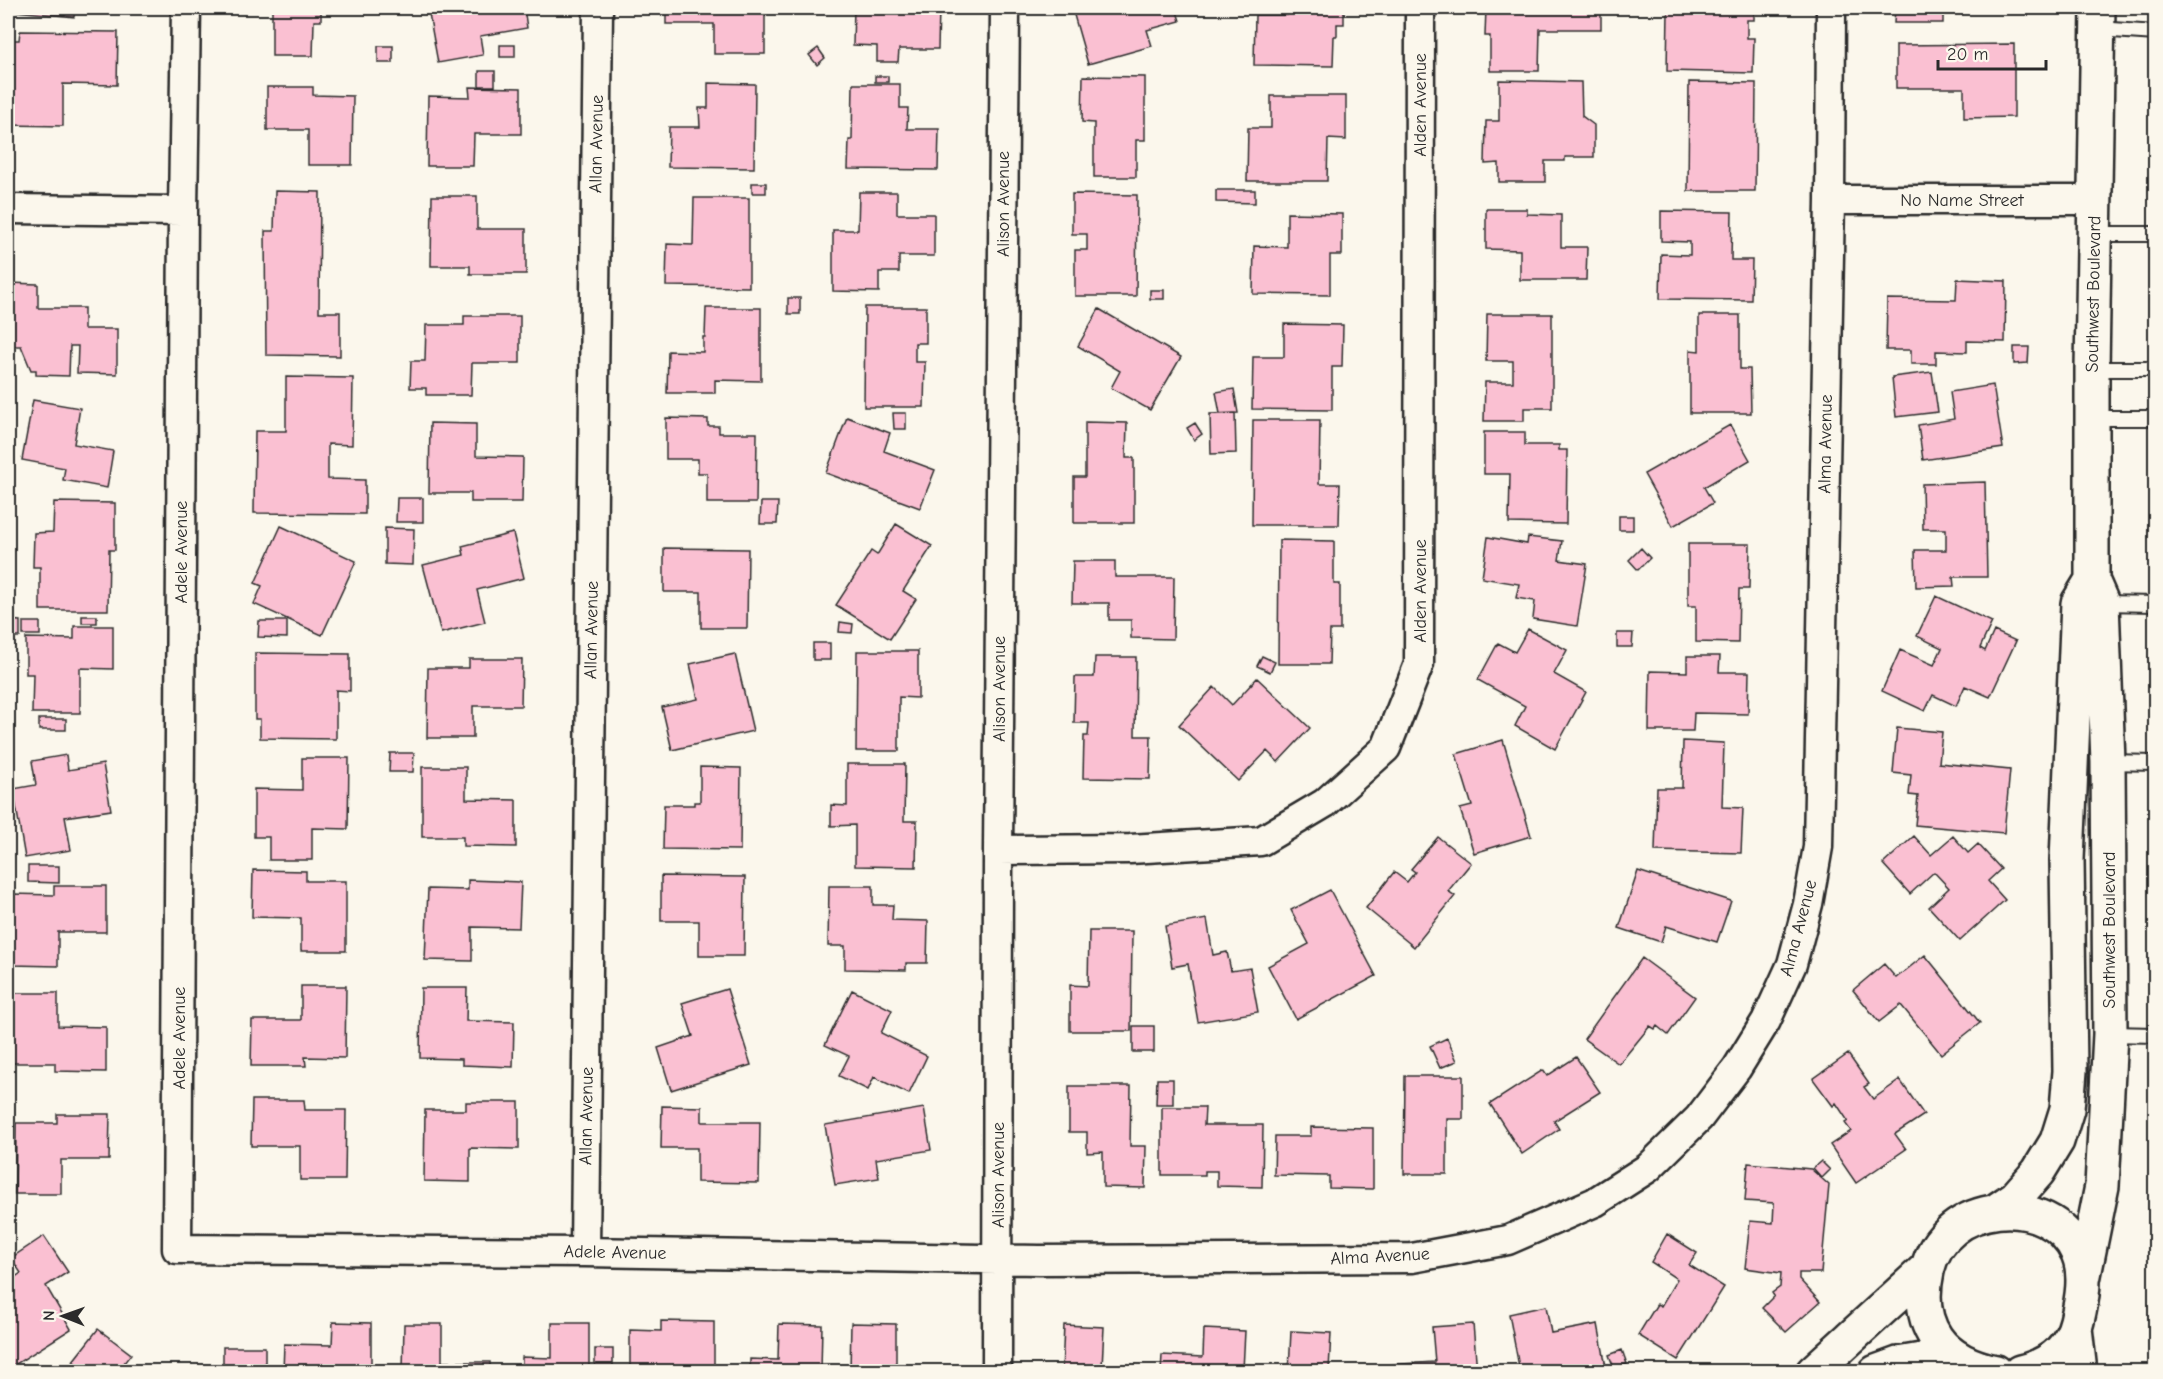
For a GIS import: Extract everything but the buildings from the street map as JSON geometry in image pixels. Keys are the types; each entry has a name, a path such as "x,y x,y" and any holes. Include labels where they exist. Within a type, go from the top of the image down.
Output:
{"street":[{"name":"Adele Avenue","path":"186,8 177,1249 585,1252 998,1259"},
{"name":"Allan Avenue","path":"585,1252 598,8"},
{"name":"Alison Avenue","path":"997,1371 998,850 1005,8"},
{"name":"Alden Avenue","path":"998,850 1130,849 1261,841 1325,803 1386,748 1419,664 1420,8"},
{"name":"Alma Avenue","path":"998,1259 1412,1258 1508,1240 1595,1202 1648,1168 1699,1118 1737,1068 1766,1022 1792,964 1808,904 1818,848 1830,200 1831,8"},
{"name":"Southwest Boulevard","path":"2075,1328 2102,1186 2110,1034 2108,762 2097,592 2092,418 2098,18"},
{"name":"No Name Street","path":"1830,200 2095,200"},
{"path":"8,208 183,211"},
{"name":"Southwest Boulevard","path":"1997,1210 2016,1197 2038,1172 2057,1141 2067,1109 2070,1071 2067,860 2078,603 2097,592"},
{"path":"1988,1371 1965,1363 1951,1355 1940,1344 1931,1330 1924,1307 1928,1267 1936,1248 1947,1234 1960,1222 1997,1210 2020,1212 2038,1217 2059,1229 2071,1240 2079,1256 2083,1280"},
{"path":"1813,1371 1928,1267"},
{"path":"2020,1371 2035,1368 2053,1359 2065,1346 2075,1328"},
{"path":"2075,1328 2080,1371"},
{"path":"1876,1371 1898,1364 1951,1355"}],"lane":[{"path":"2098,18 2156,33"},
{"path":"2094,234 2156,234"},
{"path":"2092,369 2156,369"},
{"path":"2092,418 2156,418"},
{"path":"2097,592 2156,604"},
{"path":"2108,762 2156,763"},
{"path":"2110,1034 2156,1035"}]}
